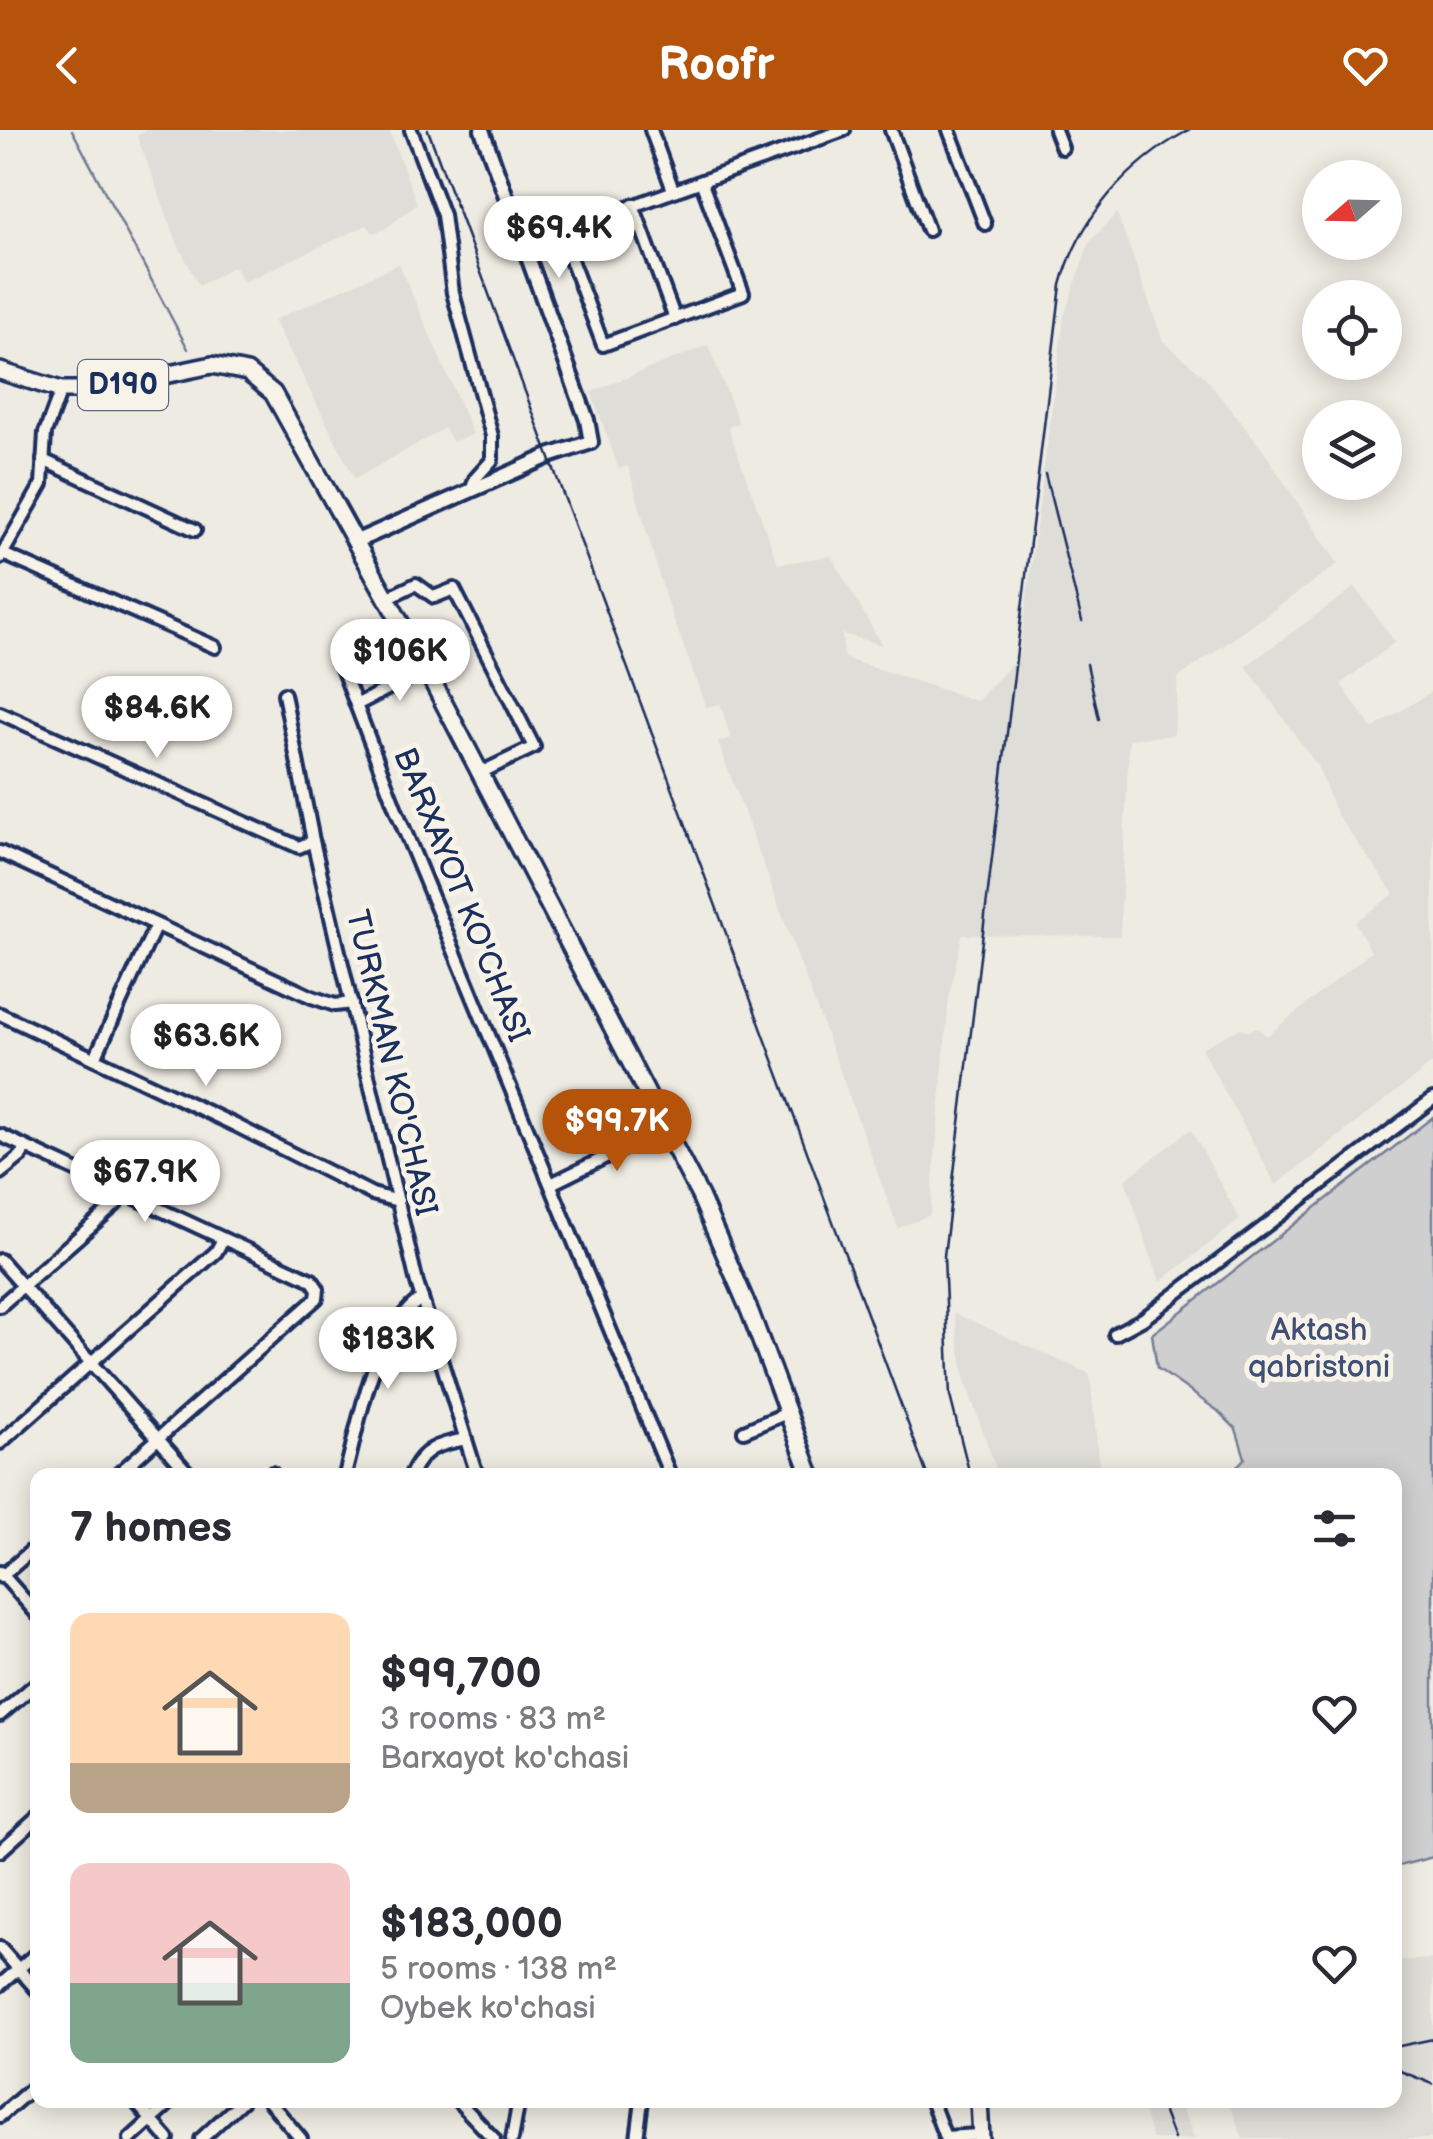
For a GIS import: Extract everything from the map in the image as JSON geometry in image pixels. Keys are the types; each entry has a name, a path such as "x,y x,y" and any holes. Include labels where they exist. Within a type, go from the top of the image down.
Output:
{"main road":[{"name":"D190","path":"0,371 62,390 93,390 212,365 247,372 273,393 357,541"},
{"path":"357,541 700,1196 808,1468"},
{"path":"974,2137 978,2108"}],"street":[{"path":"411,130 444,215 453,293 492,436 492,460 475,479 472,489"},
{"path":"357,541 590,442 587,420 482,130"},
{"path":"651,130 673,190"},
{"path":"524,245 701,181 812,135 844,130"},
{"path":"891,130 928,230"},
{"path":"950,130 985,224"},
{"path":"1055,130 1062,148"},
{"path":"568,252 603,345 743,293 701,181"},
{"path":"633,205 674,319"},
{"path":"62,390 44,433 42,484 1,556 215,647"},
{"path":"43,460 196,530"},
{"path":"388,598 416,584 434,597 454,588 534,746 480,773"},
{"name":"BARXAYOT KO'CHASI","path":"342,668 667,1468"},
{"path":"356,705 426,669"},
{"name":"TURKMAN KO'CHASI","path":"284,694 313,842 398,1202 422,1298 475,1468"},
{"path":"0,714 299,846 313,842"},
{"path":"0,852 312,997 336,1005 352,1003"},
{"path":"95,1058 156,925"},
{"path":"0,1014 372,1194 398,1202"},
{"path":"1116,1334 1143,1319 1433,1099"},
{"path":"553,1184 628,1146 668,1134"},
{"path":"0,1135 312,1280 318,1298 124,1468"},
{"path":"0,1173 21,1156 25,1147"},
{"path":"0,1306 114,1205 120,1192"},
{"path":"0,1443 216,1252 223,1239"},
{"path":"0,1260 184,1468"},
{"path":"347,1468 382,1349 403,1315 422,1298"},
{"path":"744,1430 788,1413"},
{"path":"414,1468 422,1454 438,1444 466,1439"},
{"path":"30,1551 1,1575 30,1607"},
{"path":"0,1714 30,1689"},
{"path":"0,1851 30,1824"},
{"path":"0,1948 30,1982"},
{"path":"0,1985 30,1959"},
{"path":"0,2116 30,2090"},
{"path":"141,2108 168,2139"},
{"path":"130,2139 165,2108"},
{"path":"201,2139 234,2108"},
{"path":"275,2108 301,2139"},
{"path":"465,2108 494,2139"},
{"path":"512,2139 518,2108"},
{"path":"637,2139 641,2108"},
{"path":"934,2108 945,2138 974,2137"}],"shaded area":[{"path":"146,130 389,130 417,204 385,229 373,233 367,225 244,282 234,266 199,286 179,247 137,136"},
{"path":"1117,213 1163,341 1204,376 1262,449 1338,564 1178,678 1174,735 1129,739 1120,936 962,935 949,997 930,1215 898,1228 718,742 731,738 720,704 706,707 665,596 628,466 619,469 591,392 708,345 739,423 728,427 778,564 831,556 882,645 842,634 844,658 977,701 1019,657 1064,317 1089,243"},
{"path":"399,264 473,434 453,442 445,428 355,479 274,320"},
{"path":"1355,587 1395,642 1341,684 1372,729 1433,691 1433,1063 1276,1185 1201,1048 1241,1028 1248,1032 1256,1027 1267,1036 1371,952 1355,922 1394,894 1336,813 1318,767 1246,666"},
{"path":"1191,1129 1240,1220 1160,1282 1125,1180"},
{"path":"954,1313 1090,1374 1102,1468 996,1468 965,1380"},
{"path":"1433,1959 1433,2139 1243,2139 1231,2108 1402,2108 1402,1961"},
{"path":"1143,2108 1181,2108 1195,2139 1152,2139"}],"green space":[{"name":"Aktash qabristoni","path":"1433,1117 1433,1857 1402,1865 1402,1468 1236,1468 1245,1458 1236,1429 1218,1411 1157,1368 1152,1334"}],"waterway":[{"path":"72,130 188,349"}],"railway":[{"path":"428,130 924,1468"},
{"path":"968,1468 950,1396 944,1256 1061,285 1080,237 1109,195 1146,159 1189,130"},
{"path":"1045,474 1082,621"},
{"path":"1087,664 1099,719"},
{"path":"1402,2046 1433,2039"},
{"path":"1402,2072 1433,2084"},
{"path":"1162,2108 1174,2139"}]}
